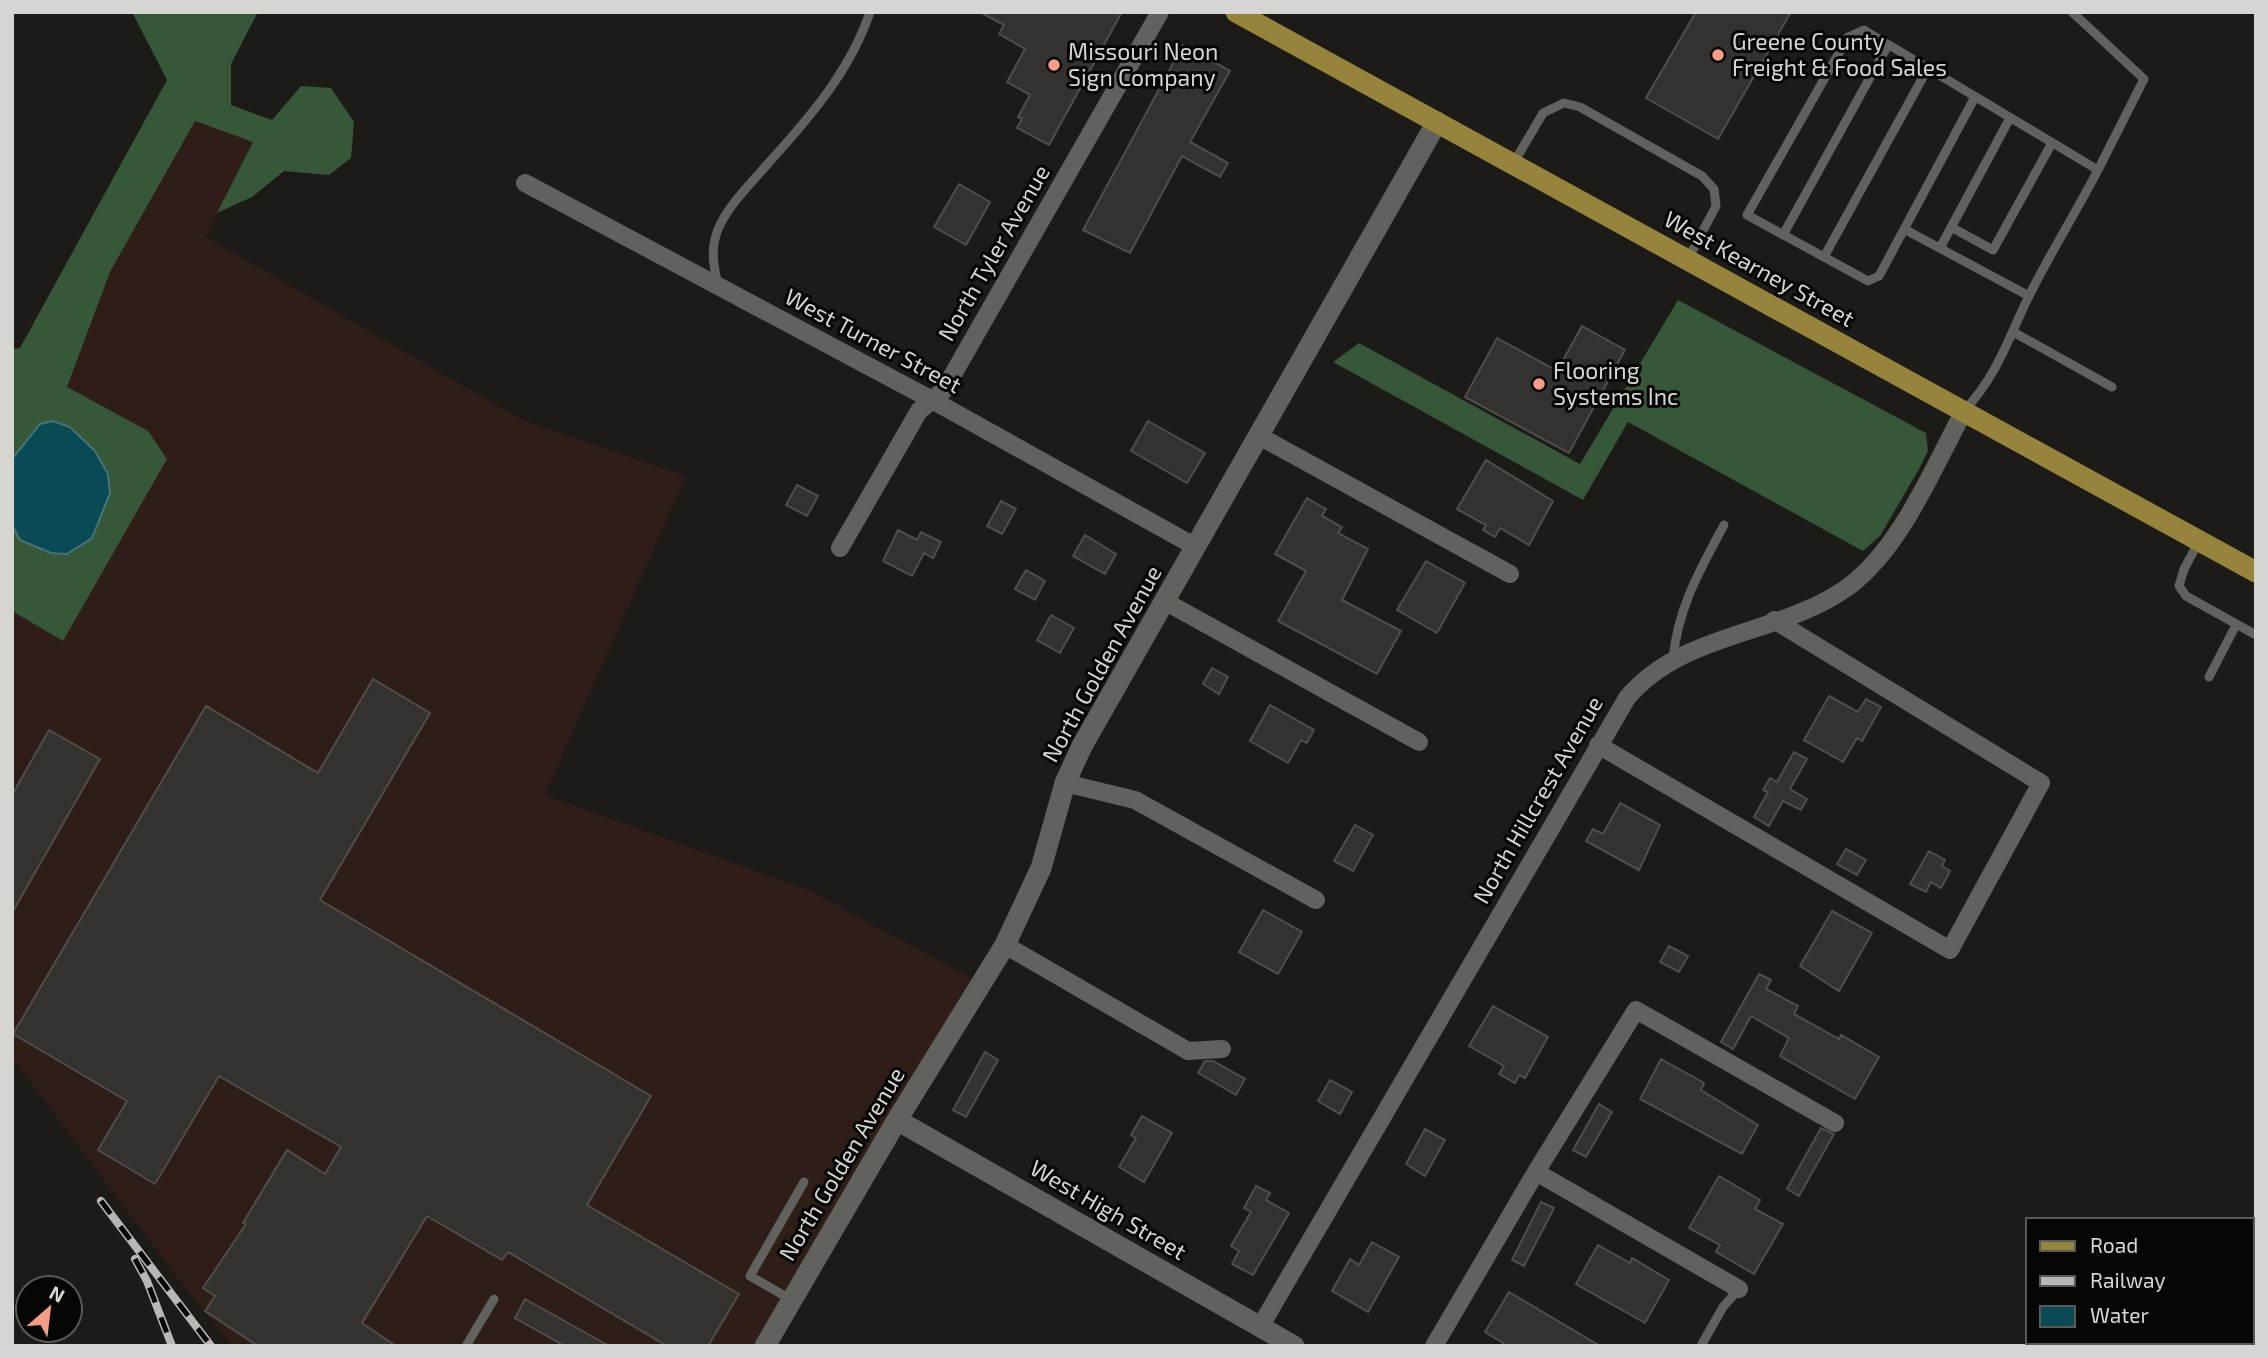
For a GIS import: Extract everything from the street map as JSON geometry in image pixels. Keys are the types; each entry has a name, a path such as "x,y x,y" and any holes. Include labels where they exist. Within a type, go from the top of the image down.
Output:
{"main road":[{"name":"West Kearney Street","path":"1236,12 2256,572"}],"street":[{"name":"North Tyler Avenue","path":"841,548 919,411 944,390 1160,12"},
{"name":"North Golden Avenue","path":"765,1346 897,1120 1004,945 1041,868 1065,783 1082,746 1437,122"},
{"name":"West Turner Street","path":"525,183 932,400 1196,547"},
{"name":"North Hillcrest Avenue","path":"1260,1327 1598,745 1637,686 1673,659 1833,596 1877,560 1901,525 1964,411"},
{"path":"1258,436 1510,574"},
{"path":"1166,602 1419,742"},
{"path":"1598,745 1950,950 2041,783 1774,620"},
{"path":"1065,783 1135,800 1317,900"},
{"path":"1004,945 1188,1051 1222,1049"},
{"path":"1434,1346 1536,1172 1636,1010 1835,1123"},
{"name":"West High Street","path":"897,1120 1294,1346"},
{"path":"1536,1172 1739,1289"}],"lane":[{"path":"719,286 711,258 719,227 751,183 824,98 849,57 870,12"},
{"path":"1964,411 1984,389 2015,333 2029,296 2144,79 2072,12"},
{"path":"1975,97 1879,276 1868,281 1747,215 1848,37 1864,30 2098,170"},
{"path":"1783,235 1888,45"},
{"path":"1824,257 1928,68"},
{"path":"1513,164 1543,113 1564,103 1580,107 1702,176 1714,188 1716,206 1688,260"},
{"path":"1940,248 2010,118"},
{"path":"1951,227 1993,250 2052,143"},
{"path":"1904,229 2029,296"},
{"path":"2015,333 2112,387"},
{"path":"1673,659 1676,626 1683,606 1724,525"},
{"path":"2199,541 2184,569 2179,586 2186,596 2236,625 2254,631"},
{"path":"2209,677 2236,625"},
{"path":"792,1300 750,1276 804,1182"},
{"path":"1701,1346 1723,1307 1739,1289"},
{"path":"466,1346 494,1299"}],"shaded area":[{"path":"195,121 253,142 206,237 522,420 686,476 545,795 808,890 971,978 756,1346 232,1346 12,1058 12,611 63,640 147,431 67,388 110,272"}],"green space":[{"path":"132,12 258,12 231,64 231,105 272,120 301,86 331,88 354,122 351,158 329,175 284,171 252,197 217,213 253,142 195,121 110,272 67,387 148,431 167,459 63,641 12,611 12,525 20,540 27,442 12,459 12,349 20,348 167,80"},
{"path":"1678,300 1926,433 1928,451 1919,469 1880,536 1863,551 1628,422 1583,500 1333,362 1359,343 1580,464"}],"water":[{"path":"53,421 70,427 95,451 108,474 110,493 92,538 67,554 51,553 20,540 12,525 12,459 40,424"}],"building":[{"name":"Missouri Neon Sign Company","path":"980,12 1122,12 1049,145 1017,128 1022,119 1018,117 1030,95 1007,82 1025,49 999,34 1004,25"},
{"name":"Greene County Freight & Food Sales","path":"1696,12 1791,12 1718,139 1646,98"},
{"path":"1183,45 1230,71 1190,142 1228,163 1220,177 1182,156 1130,253 1083,230"},
{"path":"959,184 990,202 966,245 934,227"},
{"name":"Flooring Systems Inc","path":"1582,326 1625,350 1569,453 1465,397 1497,338 1557,371"},
{"path":"1148,421 1205,453 1187,483 1131,451"},
{"path":"1486,460 1553,501 1529,545 1500,528 1495,537 1483,530 1486,525 1457,509"},
{"path":"797,485 818,496 807,516 786,505"},
{"path":"1307,498 1326,509 1322,516 1342,527 1338,533 1368,549 1342,600 1401,631 1377,674 1278,621 1306,571 1275,554"},
{"path":"1001,501 1016,509 1002,534 987,526"},
{"path":"898,530 917,540 921,532 941,542 933,558 924,553 912,576 883,561"},
{"path":"1085,535 1116,554 1105,574 1073,556"},
{"path":"1426,561 1465,583 1437,633 1397,610"},
{"path":"1026,570 1045,581 1035,600 1015,589"},
{"path":"1051,615 1074,628 1060,653 1037,640"},
{"path":"1212,668 1228,677 1219,694 1203,684"},
{"path":"373,679 430,713 320,900 651,1096 587,1205 739,1294 708,1346 667,1346 508,1252 502,1260 427,1216 362,1323 396,1346 258,1346 205,1311 215,1296 203,1288 246,1224 243,1223 287,1150 325,1174 341,1147 219,1076 155,1184 98,1150 127,1101 13,1034 206,706 318,773"},
{"path":"1829,696 1858,712 1866,699 1881,707 1862,741 1857,738 1843,762 1804,740"},
{"path":"1270,705 1314,730 1307,743 1301,740 1288,763 1250,741"},
{"path":"49,730 100,759 12,913 12,795"},
{"path":"1794,752 1807,759 1790,789 1807,799 1801,810 1783,801 1769,826 1754,817 1768,792 1763,790 1770,778 1777,782"},
{"path":"1620,803 1660,825 1639,870 1586,841 1593,829 1603,834"},
{"path":"1355,825 1373,835 1353,871 1334,861"},
{"path":"1846,849 1866,860 1857,875 1837,864"},
{"path":"1929,851 1945,860 1942,866 1950,871 1941,888 1931,882 1926,892 1910,884"},
{"path":"1263,910 1302,932 1278,974 1239,952"},
{"path":"1832,911 1872,933 1839,991 1800,966"},
{"path":"1669,946 1688,956 1679,972 1660,962"},
{"path":"1759,974 1771,980 1766,989 1798,1006 1794,1014 1839,1039 1841,1035 1879,1057 1855,1099 1780,1056 1789,1038 1751,1016 1733,1049 1721,1042"},
{"path":"1493,1006 1548,1037 1525,1078 1519,1075 1515,1083 1499,1074 1504,1066 1469,1046"},
{"path":"985,1052 998,1060 966,1117 953,1110"},
{"path":"1661,1059 1704,1083 1701,1090 1758,1125 1742,1154 1640,1099"},
{"path":"1205,1061 1213,1061 1245,1079 1236,1095 1198,1073"},
{"path":"1330,1080 1352,1092 1340,1114 1318,1101"},
{"path":"1599,1104 1612,1112 1586,1157 1573,1150"},
{"path":"1142,1116 1172,1133 1144,1182 1119,1167 1136,1138 1131,1135"},
{"path":"1821,1128 1834,1134 1799,1196 1787,1189"},
{"path":"1425,1129 1445,1140 1425,1176 1406,1164"},
{"path":"1719,1176 1760,1200 1755,1209 1783,1224 1754,1274 1716,1252 1720,1245 1689,1228"},
{"path":"1256,1186 1270,1193 1266,1200 1289,1213 1253,1275 1232,1264 1239,1251 1231,1246 1251,1212 1244,1208"},
{"path":"1541,1202 1554,1208 1524,1266 1512,1260"},
{"path":"1372,1242 1399,1257 1368,1312 1332,1291 1350,1259 1359,1265"},
{"path":"1598,1245 1630,1263 1632,1258 1669,1280 1645,1323 1576,1284"},
{"path":"1509,1292 1600,1346 1508,1346 1485,1332"},
{"path":"525,1299 609,1346 565,1346 515,1318"}],"railway":[{"path":"101,1201 211,1346"},
{"path":"135,1259 147,1281 172,1346"}],"place":[{"name":"Greene County Freight & Food Sales","path":"1718,55"},
{"name":"Missouri Neon Sign Company","path":"1054,65"},
{"name":"Flooring Systems Inc","path":"1539,384"}]}
